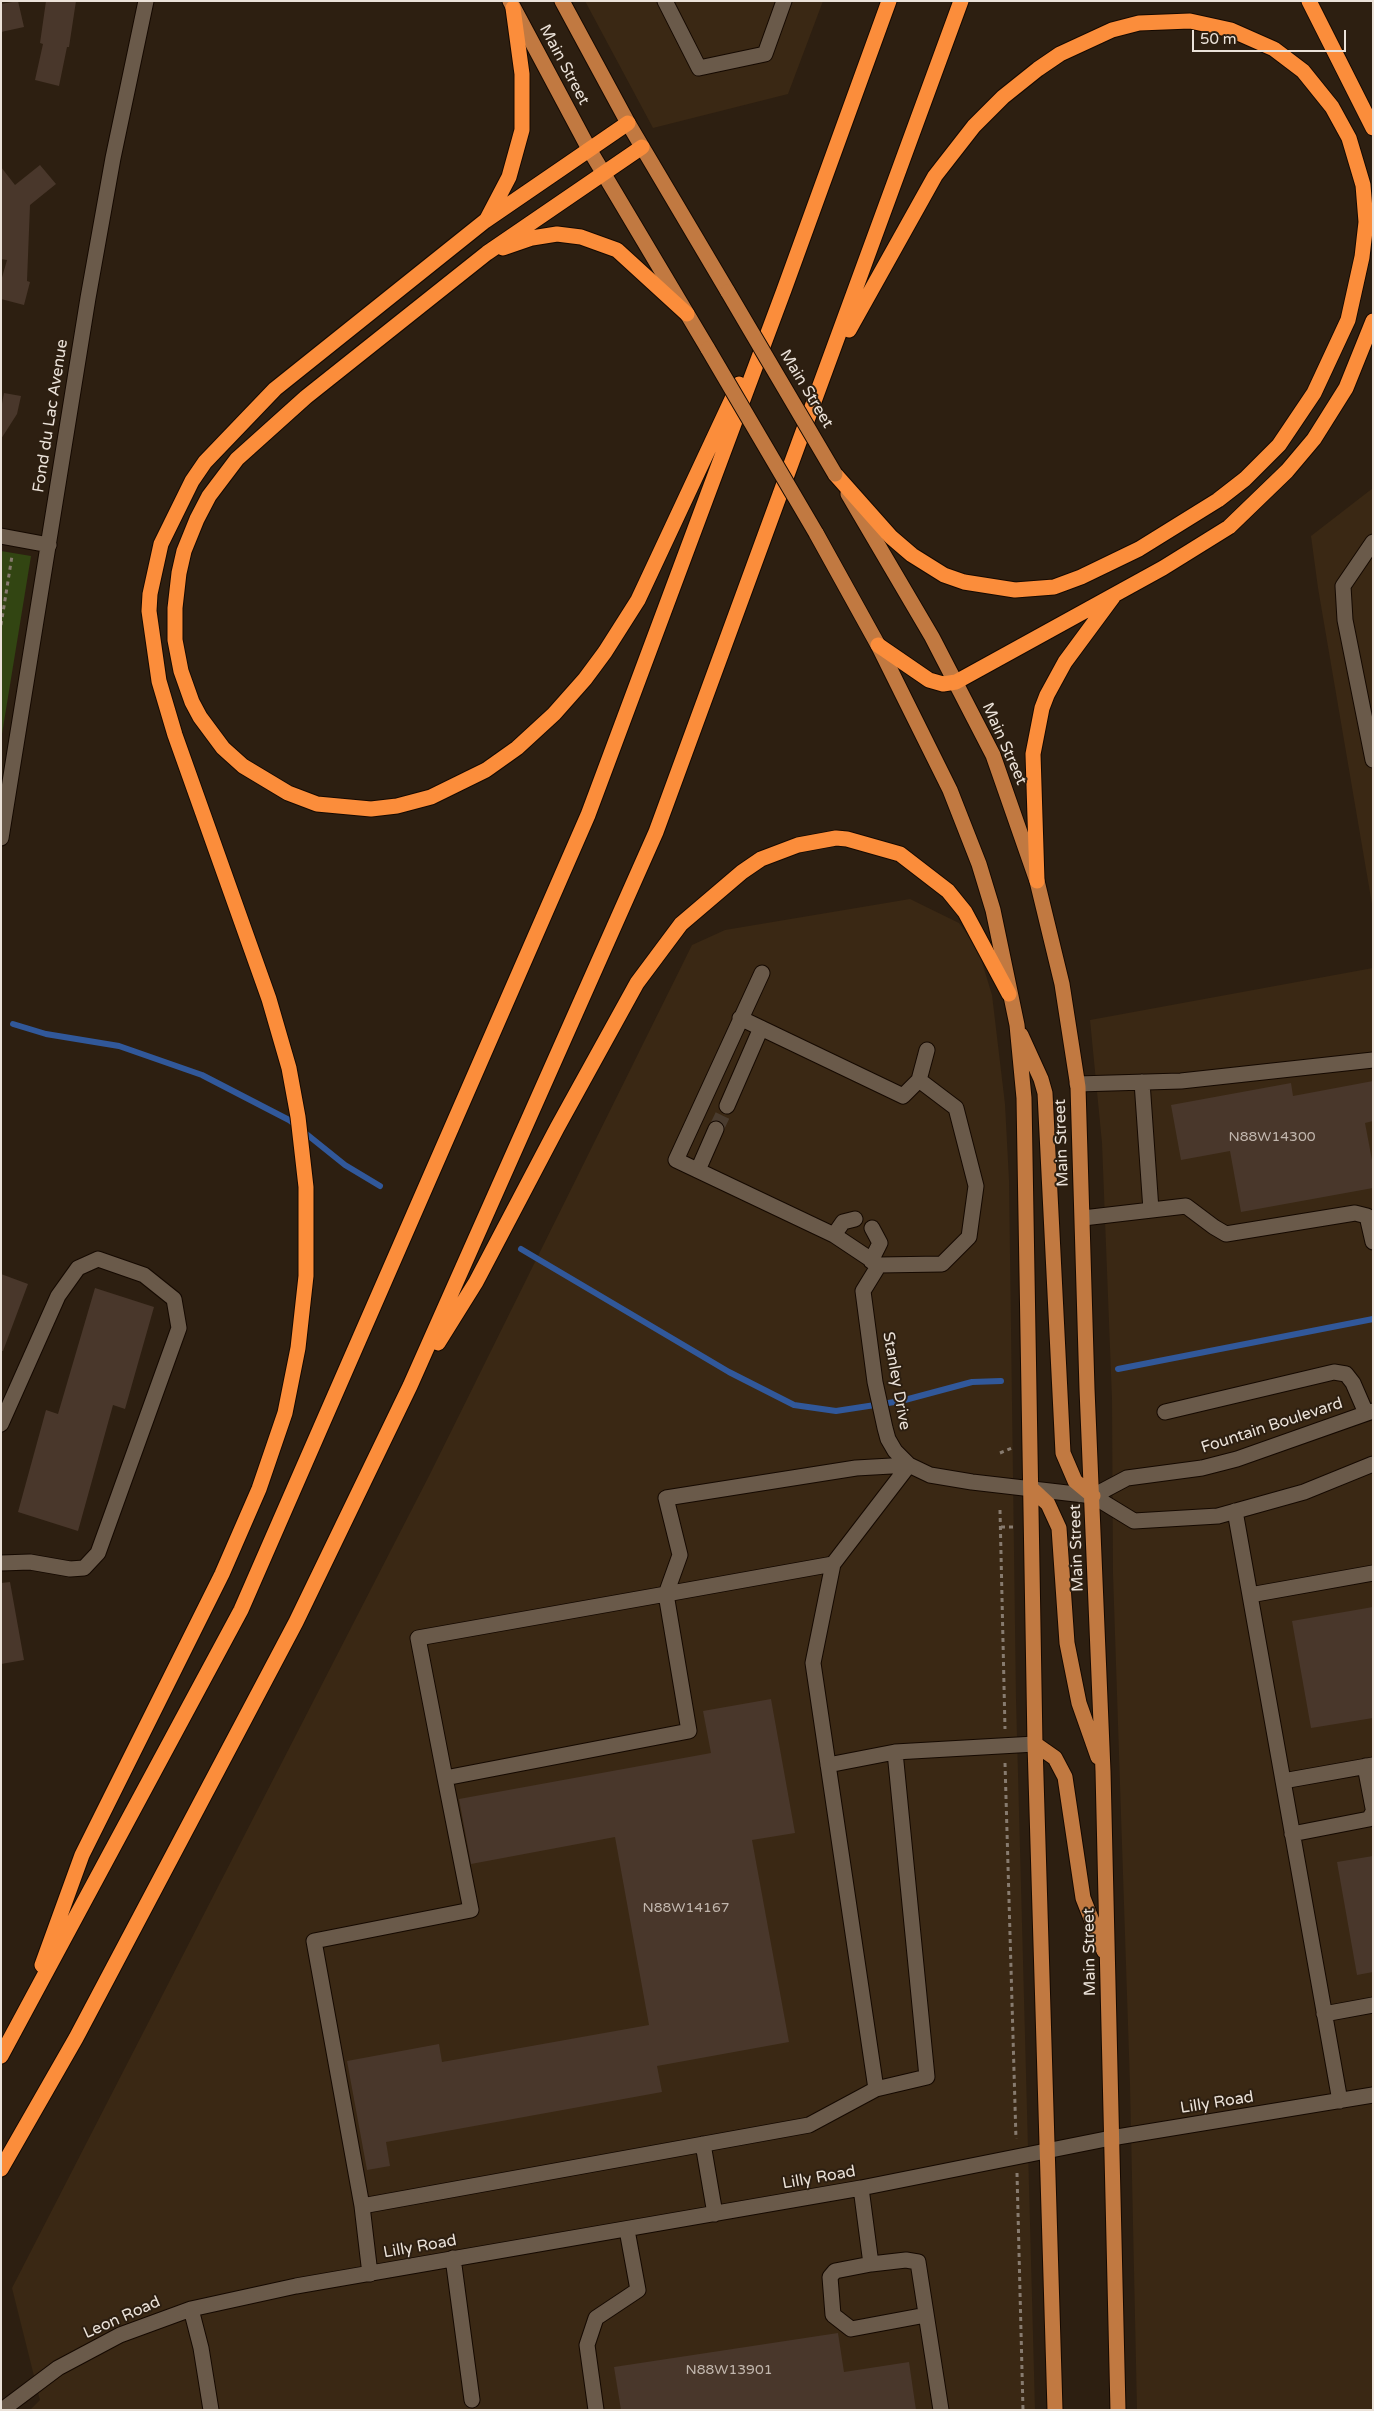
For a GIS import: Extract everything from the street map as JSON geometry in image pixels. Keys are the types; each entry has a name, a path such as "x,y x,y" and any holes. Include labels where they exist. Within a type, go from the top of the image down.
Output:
{"highway":[{"path":"1,2056 242,1610 588,815 784,290 889,1"},
{"path":"1,2169 76,2038 296,1622 410,1386 656,832 828,368 961,1"},
{"path":"1309,1 1373,128"},
{"path":"485,222 509,177 522,130 523,91 511,5"},
{"path":"828,368 935,176 974,126 1003,97 1038,68 1085,42 1112,30 1139,23 1190,21 1231,30 1274,49 1303,71 1332,107 1350,138 1363,185 1366,222 1362,257 1348,320 1314,393 1279,445 1245,479 1218,500 1139,549 1081,577 1054,587 1014,590 964,582 944,575 912,556 891,537 836,474"},
{"path":"24,2015 82,1855 222,1574 259,1489 284,1413 298,1348 306,1276 306,1187 298,1117 279,1030 175,736 159,681 149,611 155,564 162,544 192,481 220,444 275,389 485,222 628,123"},
{"path":"642,147 603,171 487,253 306,397 238,459 209,496 184,551 174,608 175,640 181,671 192,702 223,748 243,766 288,792 317,804 371,809 397,806 431,798 486,770 517,748 554,714 585,679 638,600 784,290"},
{"path":"487,253 543,235 557,234 581,237 617,250 687,314"},
{"path":"878,645 929,680 943,684 956,682 1181,558 1229,527 1287,471 1314,439 1346,388 1373,321"},
{"path":"1037,881 1033,754 1042,708 1065,662 1118,592"},
{"path":"410,1386 476,1282 556,1128 637,983 681,924 742,872 761,859 798,845 836,838 847,839 900,854 948,891 965,912 1009,994"}],"main road":[{"name":"Main Street","path":"562,1 628,123 932,637 956,682 993,755 1037,881 1062,984 1077,1084 1087,1389 1103,1771 1118,2410"},
{"name":"Main Street","path":"511,5 589,149 816,533 878,645 950,790 979,864 993,910 1016,1025 1024,1098 1035,1744 1055,2410"},
{"path":"1016,1025 1041,1079 1045,1093 1063,1453 1075,1481 1092,1496"},
{"path":"1031,1488 1048,1504 1059,1528 1067,1643 1078,1703 1103,1771"},
{"path":"1035,1744 1055,1758 1065,1777 1083,1898 1108,1961"}],"street":[{"name":"Fond du Lac Avenue","path":"1,838 88,298 113,158 146,1"},
{"path":"665,1 699,68 765,54 784,1"},
{"path":"8,537 49,545"},
{"path":"1373,542 1343,586 1344,620 1373,760"},
{"path":"762,973 676,1160 834,1235 855,1247 875,1263 942,1264 969,1237 976,1186 956,1108 919,1080"},
{"path":"740,1018 903,1096 919,1080 927,1050"},
{"path":"727,1106 761,1028"},
{"path":"1077,1084 1181,1081 1373,1060"},
{"path":"1142,1082 1151,1210"},
{"path":"698,1170 716,1129"},
{"path":"1082,1218 1186,1206 1226,1234 1356,1213 1367,1216 1373,1242"},
{"path":"834,1235 843,1222 855,1219"},
{"name":"Stanley Drive","path":"872,1228 880,1243 875,1263 863,1291 875,1382 888,1439 896,1451 909,1465 930,1475 972,1482 1092,1496"},
{"path":"1,1424 58,1296 78,1268 98,1259 144,1275 174,1299 179,1328 98,1554 84,1568 70,1569 30,1562 1,1562"},
{"path":"1165,1412 1334,1372 1346,1374 1353,1382 1370,1412"},
{"name":"Fountain Boulevard","path":"1092,1496 1127,1478 1202,1468 1237,1459 1370,1412"},
{"path":"1092,1496 1134,1521 1218,1516 1304,1492 1373,1464"},
{"path":"876,2089 813,1663 834,1564 909,1465"},
{"path":"445,1778 689,1731 666,1594 680,1555 666,1498 856,1468 909,1465"},
{"path":"1235,1511 1340,2101"},
{"path":"370,2274 362,2206 314,1941 471,1910 418,1638 834,1564"},
{"path":"1250,1596 1373,1573"},
{"path":"828,1766 895,1752 1035,1744"},
{"path":"362,2206 809,2125 876,2089 927,2077 895,1752"},
{"path":"1283,1781 1369,1766 1373,1810 1369,1819 1292,1834"},
{"path":"1324,2014 1373,2005"},
{"name":"Lilly Road","path":"270,2292 453,2258 627,2230 861,2188 1111,2138 1373,2095"},
{"path":"703,2144 715,2214"},
{"path":"861,2188 871,2264"},
{"path":"596,2410 587,2345 596,2318 638,2290 627,2230"},
{"path":"453,2258 472,2400"},
{"path":"926,2315 851,2329 833,2315 830,2277 835,2271 871,2264 906,2260 918,2262 941,2410"},
{"name":"Leon Road","path":"2,2410 58,2368 104,2343 146,2324 191,2309 270,2292"},
{"path":"191,2309 201,2348 211,2410"}],"path":[{"path":"1,625 8,537"},
{"path":"1000,1510 1016,2131"},
{"path":"1018,2181 1024,2410"}],"shaded area":[{"path":"585,1 823,1 788,94 653,128"},
{"path":"1373,488 1373,910 1318,588 1311,536"},
{"path":"910,899 959,923 978,949 992,995 1005,1104 1009,1180 1016,1699 1035,2410 30,2410 40,2400 12,2288 430,1474 692,945 725,930"},
{"path":"1373,968 1373,2410 1137,2410 1130,2085 1113,1574 1112,1399 1102,1143 1090,1020"}],"green space":[{"path":"1,551 31,556 1,740"}],"building":[{"path":"18,1 24,27 1,32 1,4"},
{"path":"46,1 76,1 69,47 67,47 59,86 35,80 43,44 40,43"},
{"path":"40,165 56,184 30,205 27,281 30,282 24,305 1,299 1,281 7,260 1,259 1,167 15,185"},
{"path":"4,393 21,396 17,414 1,439 1,409"},
{"path":"1373,1081 1373,1121 1365,1123 1373,1165 1373,1188 1241,1212 1230,1151 1181,1160 1171,1105 1291,1083 1293,1096"},
{"path":"1,1274 28,1284 3,1351 1,1351"},
{"path":"95,1288 154,1307 125,1409 113,1405 78,1531 18,1512 46,1410 58,1414"},
{"path":"10,1582 24,1660 1,1664 1,1583"},
{"path":"1373,1607 1373,1718 1311,1728 1292,1621"},
{"path":"771,1699 795,1833 752,1840 789,2042 657,2066 662,2092 386,2142 390,2166 367,2170 347,2061 439,2044 442,2062 649,2025 615,1837 471,1864 459,1799 711,1753 703,1711"},
{"path":"1373,1856 1373,1972 1357,1975 1337,1862"},
{"path":"838,2333 844,2372 909,2362 916,2410 621,2410 614,2367"}],"waterway":[{"path":"13,1024 46,1034 119,1046 202,1075 289,1120 345,1165 380,1186"},
{"path":"521,1249 729,1372 794,1405 836,1411 901,1401 972,1382 1001,1381"},
{"path":"1118,1369 1373,1319"}],"tunnel":[{"path":"716,1129 727,1106"}]}
